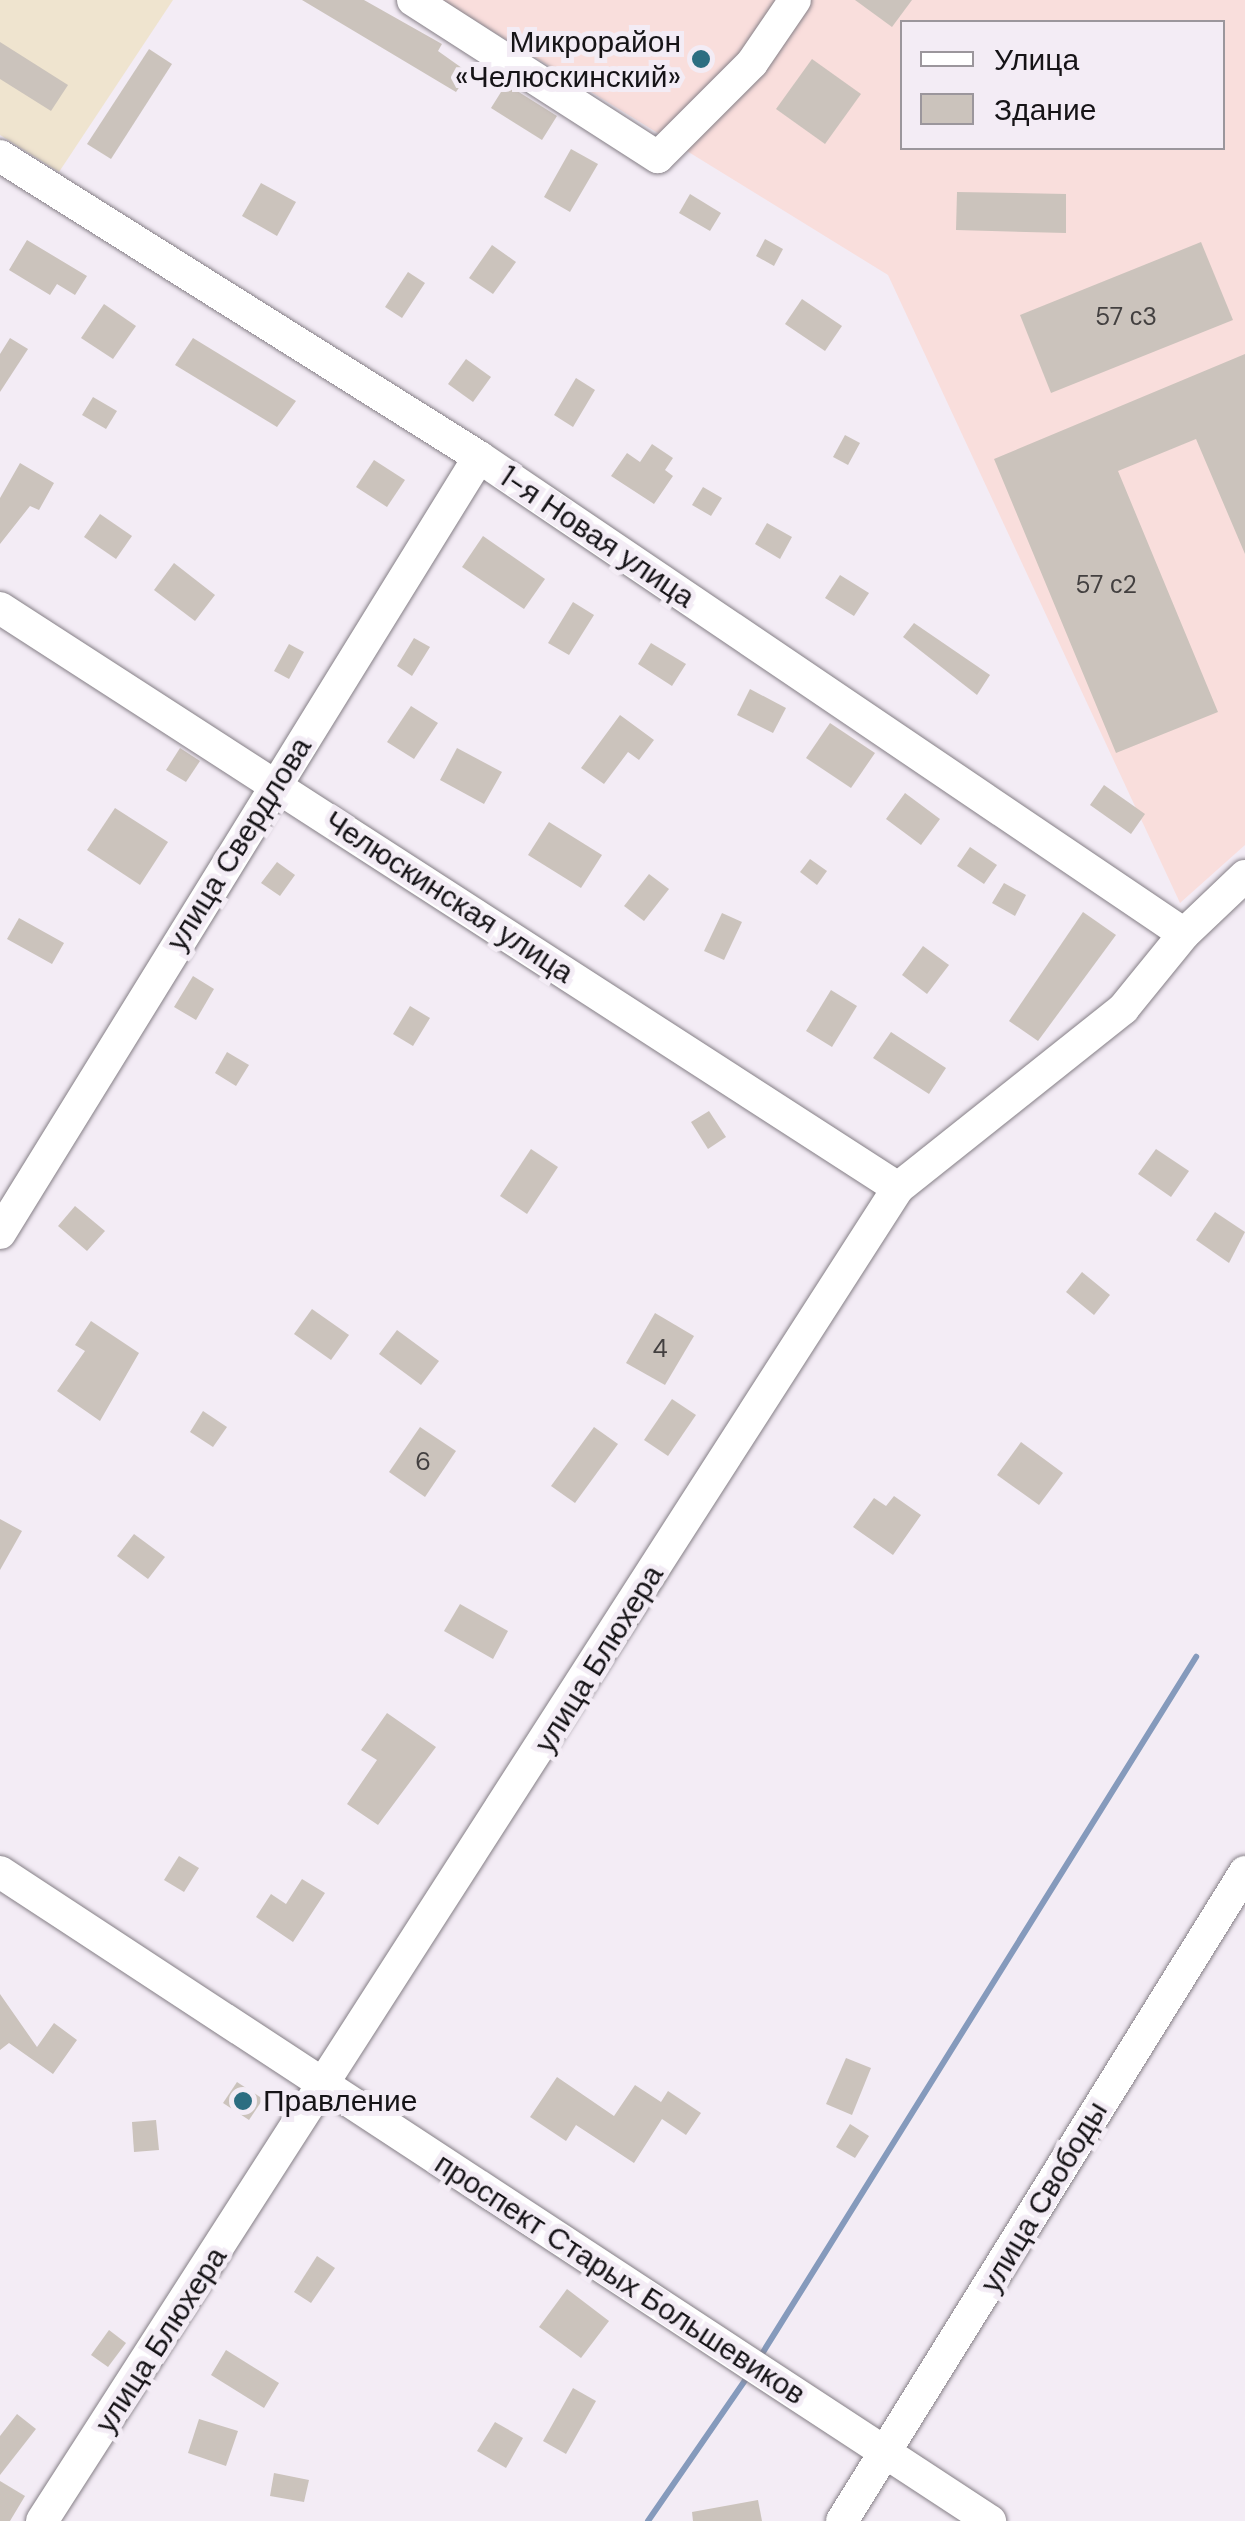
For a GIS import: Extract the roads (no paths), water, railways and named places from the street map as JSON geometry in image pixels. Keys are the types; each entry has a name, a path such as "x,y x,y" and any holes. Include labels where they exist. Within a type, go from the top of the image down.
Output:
{"street":[{"path":"414,0 658,157 752,63 795,0"},
{"name":"1-я Новая улица","path":"0,156 479,457 1184,934"},
{"name":"улица Свердлова","path":"0,1232 479,457"},
{"name":"Челюскинская улица","path":"0,608 898,1188"},
{"name":"улица Блюхера","path":"42,2521 326,2086 898,1188 1124,1009 1184,934 1245,876"},
{"name":"проспект Старых Большевиков","path":"0,1872 990,2521"},
{"name":"улица Свободы","path":"842,2521 888,2454 1245,1872"}],"waterway":[{"path":"760,2357 1196,1657"},
{"path":"648,2521 748,2376"}],"place":[{"name":"Микрорайон «Челюскинский»","path":"701,59"},
{"name":"Правление","path":"243,2101"}]}
